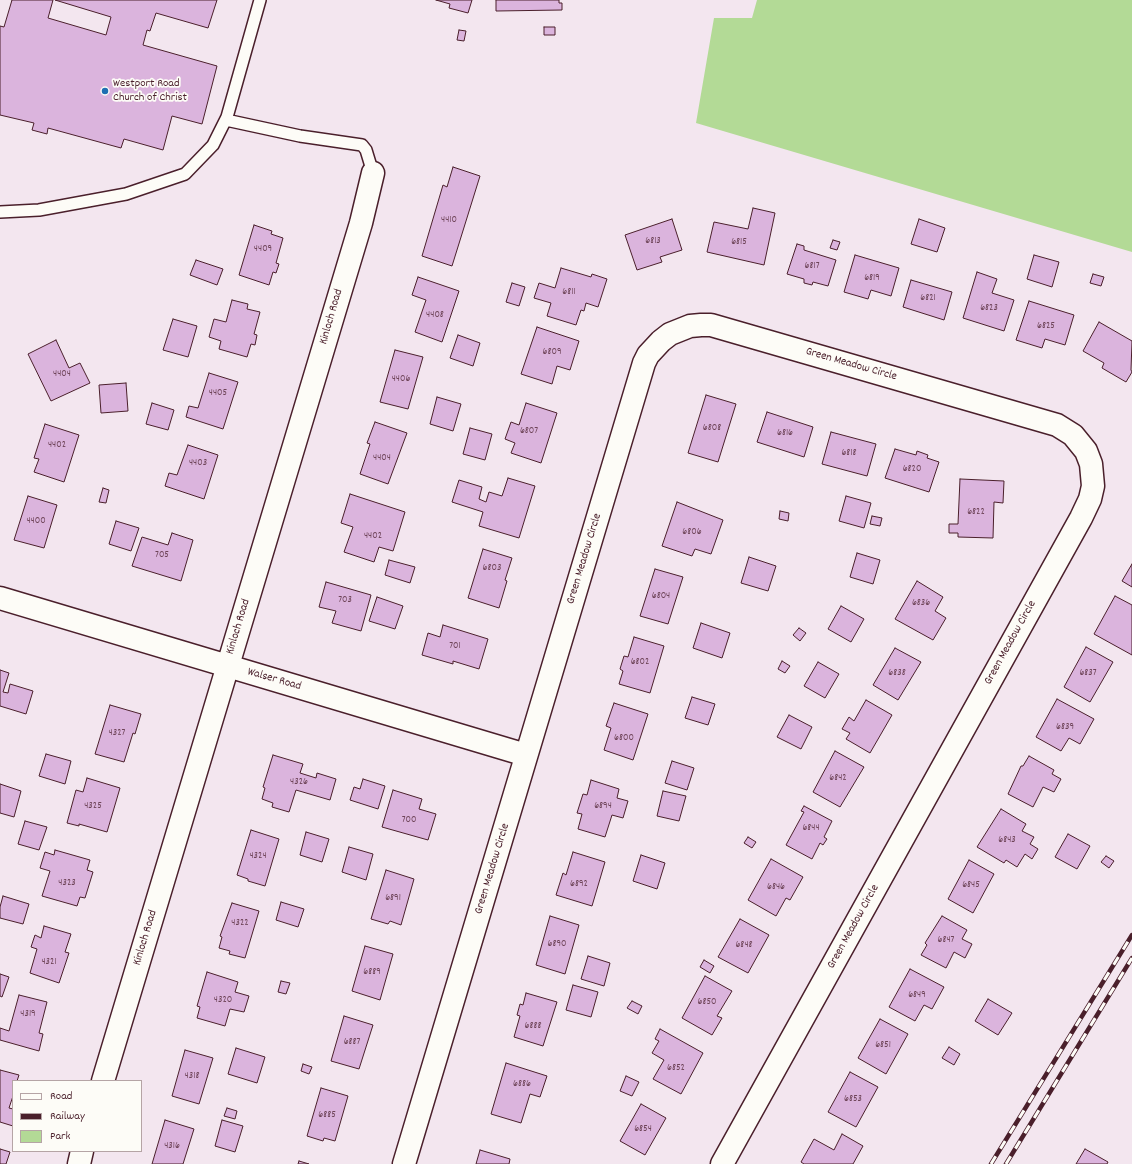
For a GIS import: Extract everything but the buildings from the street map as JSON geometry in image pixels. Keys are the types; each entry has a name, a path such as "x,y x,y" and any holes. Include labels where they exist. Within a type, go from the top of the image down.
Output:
{"street":[{"name":"Kinloch Road","path":"103,1080 361,223 373,173"},
{"name":"Green Meadow Circle","path":"404,1164 644,363 648,355 660,341 670,334 690,326 711,325 1057,425 1073,435 1086,451 1091,464 1093,486 1090,499 1081,518 722,1164"},
{"name":"Walser Road","path":"0,598 227,667 526,754"},
{"path":"79,1164 82,1152"}],"lane":[{"path":"0,212 39,210 126,194 185,174 214,145 226,120 260,0"},
{"path":"226,120 300,136 362,145 366,150 373,173"}],"green space":[{"path":"757,0 1132,0 1132,252 696,123 714,18 752,18"}],"railway":[{"path":"991,1164 1132,935"},
{"path":"1006,1164 1132,958"}],"place":[{"name":"Westport Road Church of Christ","path":"105,91"}]}
